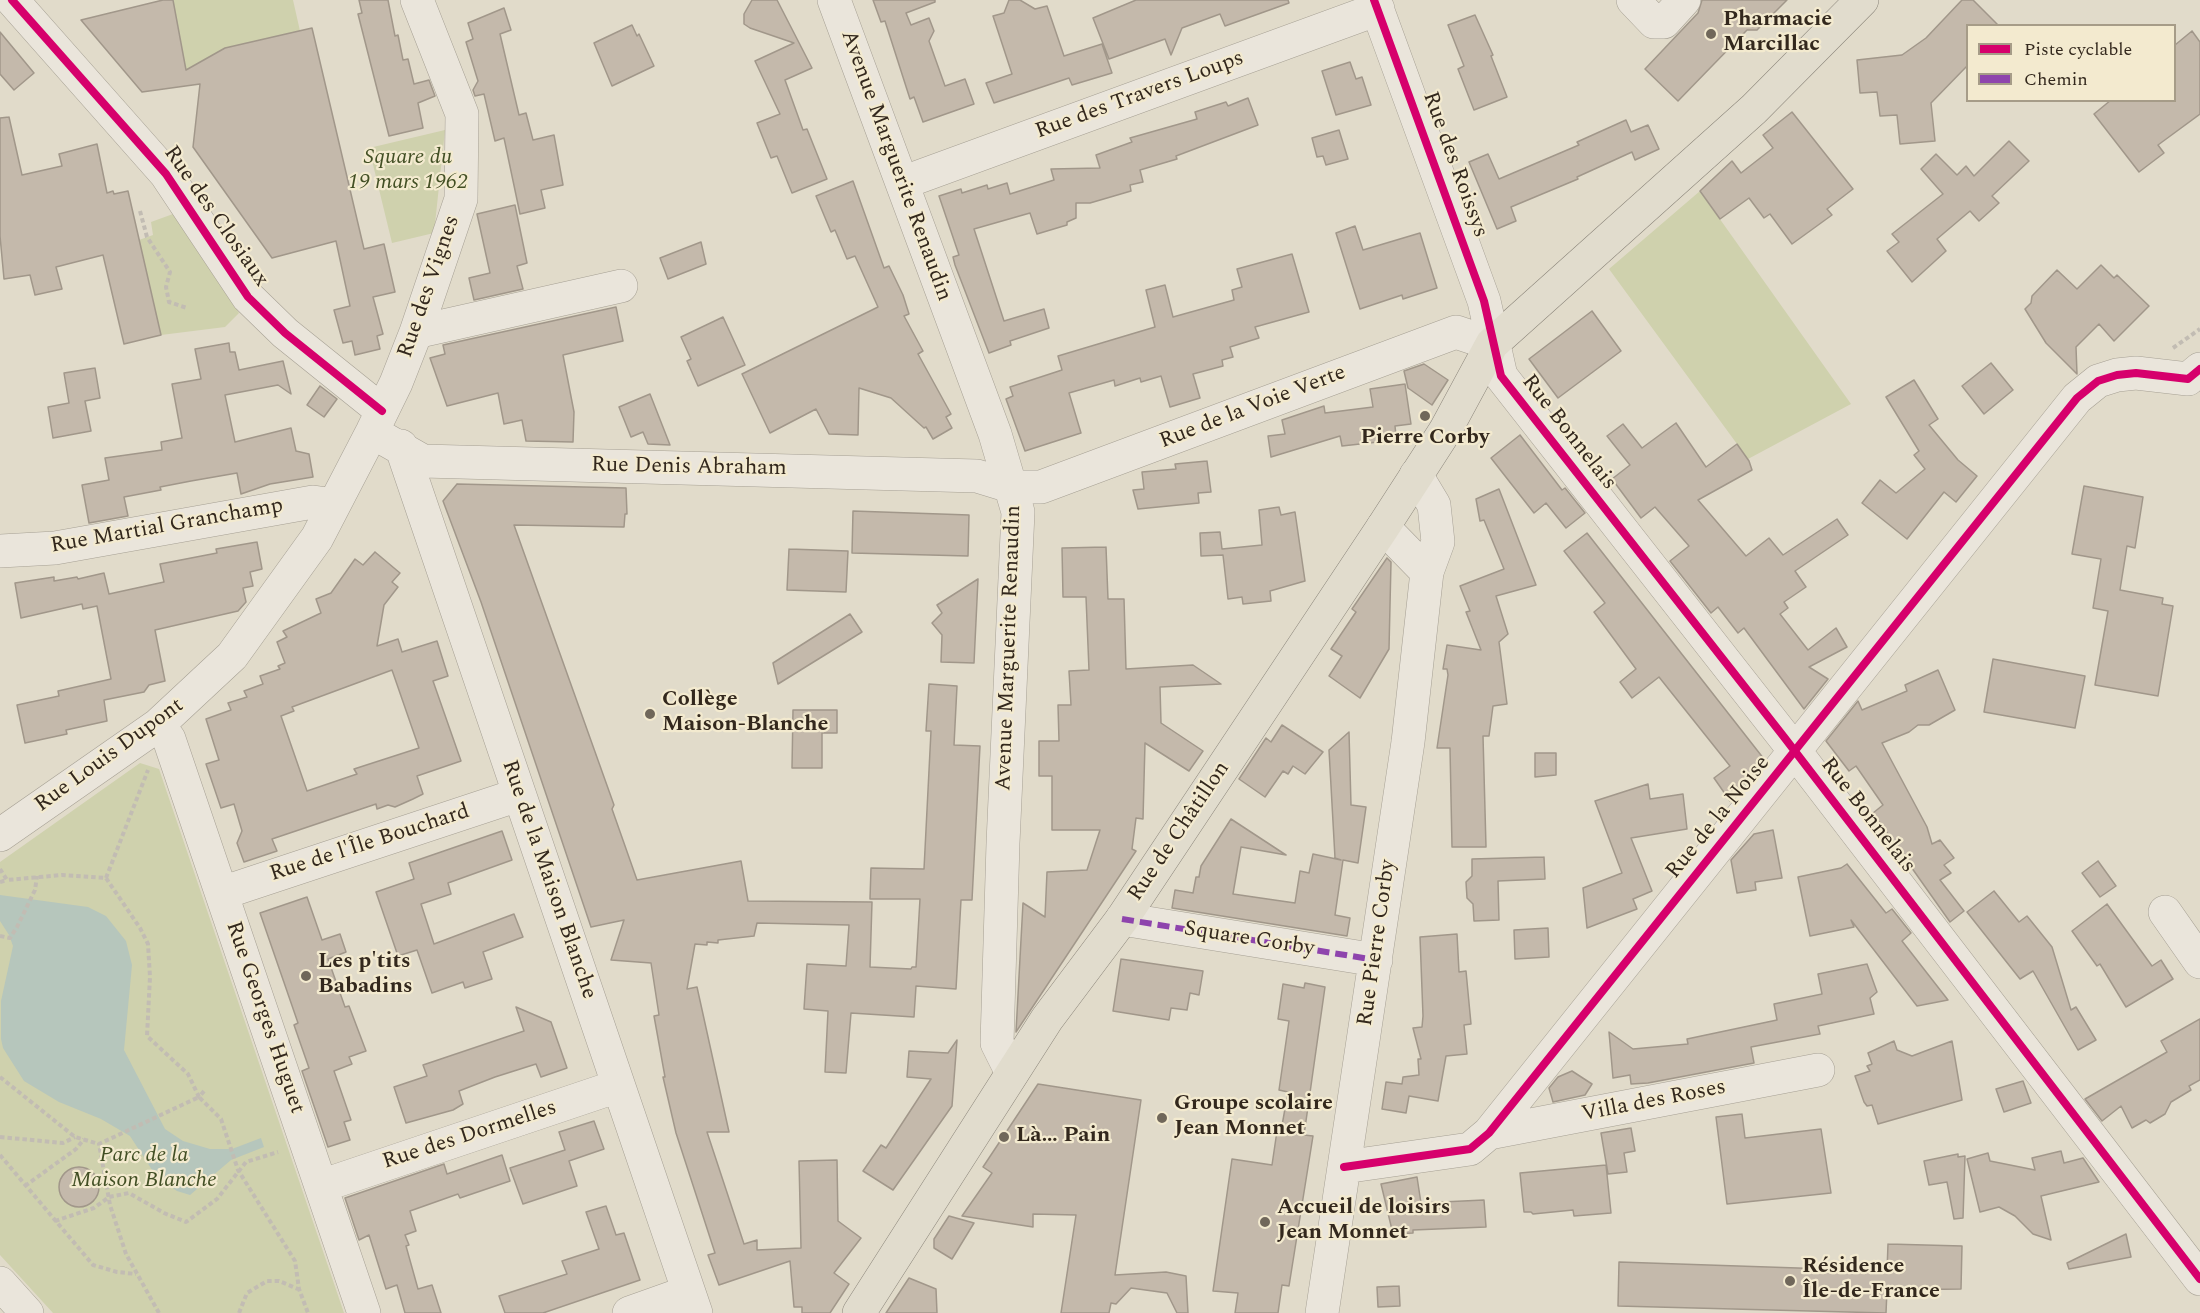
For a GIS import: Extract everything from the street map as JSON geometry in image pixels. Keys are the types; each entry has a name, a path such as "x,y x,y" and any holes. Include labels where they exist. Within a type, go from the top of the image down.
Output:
{"main road":[{"name":"Rue de Châtillon","path":"859,1313 1047,1018 1122,919 1383,527 1445,431 1492,344 1754,109 1862,0"}],"street":[{"name":"Rue des Closiaux","path":"12,0 166,174 248,297 377,421"},
{"name":"Rue des Vignes","path":"377,421 416,332 461,199 462,114 417,0"},
{"name":"Avenue Marguerite Renaudin","path":"834,0 1013,487 1018,512 1003,843 997,1043 1012,1073"},
{"path":"1633,0 1654,22 1664,22 1684,0"},
{"name":"Rue des Travers Loups","path":"902,183 1376,5"},
{"name":"Rue des Roissys","path":"1376,5 1484,301 1492,344"},
{"path":"416,332 621,286"},
{"name":"Rue de la Voie Verte","path":"1013,487 1041,487 1456,332 1492,344"},
{"name":"Rue Bonnelais","path":"1492,344 1501,376 1795,751 2200,1279"},
{"name":"Rue de la Noise","path":"1344,1167 1470,1149 1489,1133 2077,398 2098,381 2117,375 2136,374 2188,379 2200,369"},
{"name":"Rue Denis Abraham","path":"377,421 401,446 423,461 977,476 1013,487"},
{"name":"Rue Louis Dupont","path":"0,835 158,725 207,682 232,656 317,538 377,421"},
{"name":"Rue de la Maison Blanche","path":"401,446 692,1303"},
{"name":"Rue Pierre Corby","path":"1322,1313 1408,742 1427,572 1438,542 1434,505 1416,475"},
{"name":"Rue Martial Granchamp","path":"0,551 88,543 313,502 334,505"},
{"path":"1383,527 1427,572"},
{"name":"Rue Georges Huguet","path":"158,725 169,739 364,1313"},
{"name":"Rue de l'Île Bouchard","path":"222,893 518,795"},
{"path":"2164,912 2200,962"},
{"name":"Square Corby","path":"1122,919 1376,960"},
{"name":"Villa des Roses","path":"1489,1133 1818,1071"},
{"name":"Rue des Dormelles","path":"321,1186 618,1086"},
{"path":"0,1283 27,1313"},
{"path":"629,1313 692,1303"}],"path":[{"path":"141,212 147,237 170,272 166,287 169,302 187,308"},
{"path":"106,878 149,766"},
{"path":"0,869 7,880"},
{"path":"0,882 37,876 62,875 106,878"},
{"path":"0,936 10,938 18,927 32,897 37,876"},
{"path":"106,878 140,928 148,945 150,977 147,1036 188,1074 199,1097 221,1119 238,1170 295,1261 299,1289 308,1313"},
{"path":"0,1077 75,1137 99,1144 165,1115 199,1097 205,1090"},
{"path":"0,1137 63,1143 75,1137"},
{"path":"25,1186 76,1149 84,1139"},
{"path":"99,1144 109,1197 126,1254 159,1313"},
{"path":"55,1221 94,1208 109,1197 129,1193 164,1213 186,1222 217,1199 246,1162 288,1149"},
{"path":"0,1155 93,1265 117,1272 137,1274"},
{"path":"239,1313 247,1293 267,1281 290,1284 299,1289"}],"green space":[{"path":"173,0 293,0 300,31 225,48 186,70"},
{"name":"Square du 19 mars 1962","path":"445,130 434,233 392,243 369,148"},
{"path":"1700,191 1851,404 1748,459 1609,269"},
{"path":"173,214 239,313 225,327 161,335 139,240 153,235 151,222"},
{"name":"Parc de la Maison Blanche","path":"140,763 159,769 344,1313 53,1313 0,1255 0,862"}],"shaded area":[{"path":"0,895 88,907 106,916 126,941 132,965 124,1050 165,1129 183,1141 210,1149 232,1149 261,1138 264,1147 231,1160 190,1195 177,1191 156,1176 130,1136 101,1119 59,1102 24,1081 3,1048 1,1039 1,1001 13,946 0,921"}],"building":[{"path":"163,0 173,0 186,70 225,48 312,28 364,249 384,244 395,292 373,297 383,334 377,336 380,349 355,355 352,341 343,343 334,310 350,306 336,241 272,258 193,147 200,84 142,92 81,20"},
{"path":"359,0 388,0 395,36 398,35 403,60 408,59 414,84 429,80 435,96 418,103 423,128 389,136 358,14 362,13"},
{"path":"752,0 777,0 812,68 785,80 803,130 807,129 827,179 792,193 777,156 771,158 757,123 780,114 755,61 794,43 744,24 744,14"},
{"path":"873,0 935,0 935,2 906,13 911,25 929,18 934,31 929,41 945,86 965,79 974,104 923,122 914,97 910,99 885,21 881,22"},
{"path":"1009,0 1020,0 1035,9 1047,6 1064,56 1102,44 1112,73 1072,85 1069,78 994,103 986,83 1012,74 993,16 1004,13"},
{"path":"1136,0 1288,0 1289,3 1225,26 1220,14 1182,28 1171,55 1165,39 1109,59 1093,18"},
{"path":"1702,0 1787,0 1757,30 1747,30 1678,101 1645,69 1698,13"},
{"path":"1962,0 1973,0 1997,24 1966,24 1966,67 1931,103 1935,141 1900,144 1897,115 1880,116 1877,92 1860,93 1857,60 1902,55 1926,38"},
{"path":"504,8 511,30 500,34 519,115 526,113 533,140 554,135 563,185 541,190 545,208 520,214 504,138 495,141 484,94 475,96 473,90 478,81 466,42 473,39 468,23"},
{"path":"1475,15 1493,55 1491,56 1507,97 1474,110 1458,69 1464,66 1448,25"},
{"path":"632,25 637,36 639,34 654,66 612,86 594,43"},
{"path":"2192,31 2200,42 2200,114 2158,145 2164,153 2139,172 2094,114 2109,102 2176,102 2176,44"},
{"path":"0,32 34,73 14,90 0,74"},
{"path":"1350,62 1356,79 1362,77 1371,105 1336,115 1322,71"},
{"path":"1248,98 1258,125 1176,156 1177,159 1140,170 1143,182 1130,185 1131,191 1090,203 1076,203 1076,218 1067,222 1067,225 1037,234 1030,213 974,229 1004,321 1044,309 1049,328 1010,341 1011,345 989,353 955,265 953,257 959,255 939,196 961,189 962,193 987,185 988,189 1007,183 1010,194 1054,180 1051,169 1100,168 1096,155 1132,142 1130,138 1197,119 1195,112 1226,102 1228,106"},
{"path":"1792,112 1853,189 1827,209 1832,215 1792,244 1770,214 1764,218 1749,198 1720,219 1700,191 1732,161 1741,173 1773,148 1763,135"},
{"path":"9,117 22,175 62,166 59,154 97,144 107,193 128,191 161,335 124,344 103,255 56,267 62,289 35,295 30,275 4,279 0,236 0,118"},
{"path":"1626,120 1631,132 1648,125 1659,149 1635,160 1632,152 1577,177 1578,179 1511,207 1516,221 1497,229 1469,162 1488,154 1499,179 1579,145 1577,142"},
{"path":"1339,130 1348,159 1326,165 1323,156 1317,157 1312,138"},
{"path":"2009,141 2029,161 1992,196 1999,203 1979,221 1970,211 1937,239 1946,251 1912,282 1887,251 1899,242 1892,234 1943,194 1921,169 1936,154 1957,175 1966,166 1974,176"},
{"path":"853,181 884,268 889,266 903,295 909,314 904,316 923,351 918,354 951,414 946,417 952,428 933,439 926,427 924,428 891,398 859,388 858,435 829,434 816,409 770,433 742,374 878,307 855,256 847,259 835,230 831,232 816,196"},
{"path":"515,205 527,263 517,266 523,289 474,300 469,278 490,273 477,214"},
{"path":"1355,226 1363,250 1420,233 1437,288 1403,299 1402,295 1360,309 1336,233"},
{"path":"701,242 706,264 668,279 660,258"},
{"path":"1292,254 1309,312 1255,327 1259,338 1230,347 1233,357 1222,360 1223,366 1193,374 1200,398 1170,407 1161,376 1141,382 1140,378 1115,386 1114,380 1069,393 1081,433 1025,451 1006,399 1013,396 1010,387 1062,370 1058,356 1155,327 1146,290 1165,285 1173,317 1234,300 1232,290 1242,287 1237,269"},
{"path":"2101,265 2114,278 2117,275 2149,306 2114,341 2099,324 2076,347 2077,374 2046,343 2025,309 2031,303 2032,296 2057,270 2077,289"},
{"path":"616,307 623,341 563,355 574,412 573,442 526,441 522,420 504,424 498,393 447,406 430,358 445,354 443,345"},
{"path":"1592,311 1621,351 1558,398 1529,359"},
{"path":"723,317 745,365 698,386 687,361 691,359 681,337"},
{"path":"229,343 230,352 235,352 239,370 283,361 291,394 278,385 225,395 235,442 291,428 296,451 309,454 313,477 270,484 241,494 237,473 160,487 161,490 124,497 128,516 89,523 82,485 109,480 105,458 162,450 161,442 182,438 172,384 201,379 195,349"},
{"path":"1991,363 2013,390 1984,414 1962,386"},
{"path":"1424,364 1448,380 1432,405 1408,388 1404,371"},
{"path":"95,368 100,398 85,401 91,431 53,438 48,407 69,403 64,373"},
{"path":"1914,380 1938,419 1929,425 1958,460 1977,476 1956,502 1944,492 1907,539 1862,503 1880,480 1896,493 1925,469 1914,455 1919,451 1886,397"},
{"path":"1405,384 1411,424 1395,426 1396,436 1377,439 1378,442 1342,446 1340,436 1271,457 1268,436 1285,434 1282,420 1324,406 1325,413 1373,407 1370,389"},
{"path":"320,386 337,399 324,417 307,405"},
{"path":"650,394 670,445 648,444 643,432 631,437 619,407"},
{"path":"1676,423 1706,467 1737,444 1749,461 1752,470 1698,500 1746,556 1769,538 1783,555 1837,519 1848,535 1795,571 1806,587 1784,602 1788,608 1780,614 1808,650 1836,628 1847,647 1809,667 1828,679 1804,709 1744,628 1738,633 1718,607 1711,613 1670,561 1689,546 1655,507 1641,518 1612,479 1630,465 1607,436 1623,424 1642,448"},
{"path":"1520,435 1562,490 1565,488 1585,513 1566,528 1546,503 1534,513 1491,458"},
{"path":"1207,461 1211,492 1198,493 1199,503 1138,509 1133,490 1144,489 1142,472 1176,469 1175,464"},
{"path":"457,484 626,488 627,514 625,514 624,527 514,525 614,805 612,809 637,880 741,861 748,901 872,902 870,967 911,969 916,967 920,899 870,899 871,868 924,869 931,731 926,731 929,684 957,686 954,745 980,746 972,900 961,900 956,989 916,986 914,1017 851,1013 846,1073 825,1072 828,1011 804,1009 807,964 846,966 849,925 757,923 754,936 718,940 718,943 707,942 707,945 695,944 687,989 697,987 729,1132 707,1132 744,1244 757,1240 757,1250 801,1248 799,1161 837,1160 838,1221 861,1238 834,1273 849,1284 830,1313 802,1313 802,1307 794,1307 790,1261 719,1285 708,1255 715,1253 676,1133 663,1077 665,1077 654,1016 659,1015 651,963 611,960 624,920 591,927 481,602 443,501"},
{"path":"2084,486 2143,497 2135,548 2127,546 2120,590 2163,598 2162,604 2173,606 2158,696 2095,685 2108,611 2093,608 2101,559 2072,554"},
{"path":"1499,489 1536,585 1496,596 1508,634 1499,642 1507,704 1493,706 1489,736 1483,736 1486,847 1452,847 1450,748 1437,748 1448,675 1447,669 1443,669 1447,645 1481,650 1466,612 1470,611 1460,586 1504,569 1484,520 1480,521 1476,499"},
{"path":"1279,507 1281,515 1295,512 1305,581 1270,591 1271,601 1243,604 1242,597 1228,599 1223,555 1201,556 1200,533 1220,532 1222,549 1262,545 1259,510"},
{"path":"853,511 969,515 968,556 852,553"},
{"path":"1587,533 1764,759 1730,801 1714,778 1730,766 1659,677 1632,698 1620,682 1636,669 1594,612 1605,603 1564,551"},
{"path":"257,542 262,569 250,572 253,586 243,588 246,602 238,611 155,630 165,681 149,685 144,692 104,700 107,721 66,730 67,734 25,743 17,705 59,696 58,691 111,679 97,606 83,609 82,604 21,618 15,583 54,577 54,581 77,577 78,579 104,573 109,594 164,582 160,564 217,553 216,549"},
{"path":"1106,547 1108,599 1124,599 1126,669 1193,665 1221,684 1160,687 1161,723 1203,751 1189,771 1145,743 1143,819 1136,818 1132,849 1136,851 1016,1032 1023,903 1045,917 1047,872 1087,870 1100,830 1052,830 1052,776 1039,776 1039,741 1059,741 1058,705 1071,705 1069,671 1089,670 1086,597 1063,597 1062,548"},
{"path":"789,549 848,551 846,592 787,590"},
{"path":"375,552 400,573 392,582 398,587 384,605 377,646 398,639 402,652 437,641 448,676 433,681 461,761 417,776 423,794 413,799 395,807 388,805 377,809 376,804 272,839 277,851 244,862 237,843 242,831 234,804 221,808 206,764 219,760 206,719 231,710 228,703 247,697 244,691 263,684 260,676 280,669 278,666 285,663 277,642 287,637 283,631 321,613 316,599 331,593 355,559 363,565","holes":["392,670 419,748 354,769 357,774 307,791 281,716 294,711 292,707"]},
{"path":"1387,558 1391,562 1389,649 1360,698 1329,676 1342,656 1331,649 1356,612 1352,609"},
{"path":"978,579 974,663 941,662 942,635 932,623 942,613 937,605"},
{"path":"850,614 862,632 778,684 773,663"},
{"path":"1993,659 2085,676 2075,728 1984,712"},
{"path":"1938,670 1955,710 1929,725 1918,725 1909,732 1882,743 1927,827 1932,844 1940,840 1954,858 1944,865 1951,873 1940,880 1964,911 1950,922 1873,813 1883,805 1856,766 1849,771 1826,741 1858,701 1862,710 1907,691 1905,685"},
{"path":"793,710 837,710 837,733 822,733 822,768 792,768"},
{"path":"1282,725 1323,752 1305,774 1293,766 1288,774 1283,771 1265,797 1239,779 1266,738 1271,742"},
{"path":"1349,732 1351,805 1366,807 1358,863 1343,860 1335,915 1350,918 1347,936 1172,908 1175,890 1193,893 1201,866 1231,819 1286,855 1241,847 1233,894 1295,903 1300,871 1309,873 1313,854 1341,860 1335,858 1329,750"},
{"path":"1535,753 1556,753 1556,775 1535,777"},
{"path":"1648,784 1650,799 1683,794 1687,829 1631,838 1652,891 1633,899 1637,909 1587,928 1583,888 1622,873 1595,801"},
{"path":"1773,830 1782,878 1755,882 1756,890 1737,893 1731,860 1754,834"},
{"path":"502,831 512,860 448,883 451,894 421,904 434,944 514,914 523,937 483,952 492,979 465,988 463,982 432,993 417,950 398,956 376,892 414,879 409,863"},
{"path":"1544,857 1545,879 1498,881 1499,920 1474,921 1473,904 1467,898 1466,882 1472,876 1472,859"},
{"path":"2098,861 2116,886 2100,897 2082,873"},
{"path":"1847,864 1886,913 1892,909 1911,933 1902,941 1948,1000 1917,1006 1851,920 1854,927 1810,936 1798,877 1841,868"},
{"path":"1994,891 2019,922 2027,916 2052,947 2071,1010 2076,1007 2096,1040 2078,1050 2033,971 2020,979 1967,912"},
{"path":"307,897 322,940 340,934 346,952 328,959 345,1007 349,1006 366,1051 349,1057 352,1064 334,1071 351,1120 344,1122 350,1140 328,1147 302,1071 309,1068 294,1025 298,1023 260,913"},
{"path":"2107,904 2152,966 2161,960 2173,979 2126,1007 2100,964 2097,966 2072,931"},
{"path":"1548,928 1549,957 1515,959 1514,930"},
{"path":"1457,934 1459,972 1466,971 1471,1024 1464,1025 1467,1054 1446,1056 1438,1101 1409,1096 1406,1113 1382,1109 1386,1082 1402,1084 1403,1077 1419,1075 1418,1059 1421,1059 1413,1028 1422,1027 1423,1016 1420,937"},
{"path":"1121,959 1203,971 1199,995 1190,993 1187,1010 1171,1008 1169,1020 1113,1011"},
{"path":"1867,964 1877,992 1870,998 1874,1014 1818,1026 1820,1034 1751,1047 1754,1063 1648,1083 1631,1084 1630,1075 1613,1078 1609,1032 1633,1049 1688,1044 1687,1039 1777,1020 1774,1004 1822,994 1818,974"},
{"path":"1305,983 1325,987 1304,1135 1313,1136 1289,1286 1282,1285 1278,1313 1235,1313 1238,1293 1213,1291 1232,1159 1272,1165 1277,1131 1281,1131 1288,1092 1279,1090 1289,1021 1278,1019 1283,984 1304,988"},
{"path":"516,1007 551,1022 567,1068 541,1077 536,1064 495,1077 459,1091 463,1104 453,1110 406,1123 394,1087 427,1076 423,1065 524,1031"},
{"path":"2200,1019 2200,1080 2189,1086 2191,1090 2171,1102 2165,1114 2150,1123 2146,1120 2132,1128 2121,1106 2102,1121 2085,1099 2167,1052 2161,1041"},
{"path":"957,1040 952,1106 893,1190 863,1171 881,1145 886,1148 931,1079 907,1077 909,1051 948,1053"},
{"path":"1894,1041 1897,1050 1912,1056 1952,1041 1962,1100 1878,1124 1872,1105 1867,1106 1864,1102 1855,1076 1870,1071 1867,1066 1872,1064 1868,1053"},
{"path":"1572,1071 1592,1084 1585,1095 1553,1102 1549,1088 1558,1077"},
{"path":"2023,1081 2031,1103 2004,1112 1996,1089"},
{"path":"1038,1084 1141,1100 1115,1275 1166,1272 1186,1276 1188,1313 1177,1313 1167,1293 1131,1288 1116,1304 1111,1303 1109,1313 1061,1313 1076,1215 1033,1214 1033,1227 962,1216 992,1173 983,1167"},
{"path":"1742,1114 1745,1138 1821,1129 1831,1193 1727,1204 1716,1117"},
{"path":"594,1121 604,1149 569,1161 577,1186 523,1204 510,1168 565,1150 559,1132"},
{"path":"1631,1128 1635,1151 1624,1153 1627,1172 1608,1174 1601,1133"},
{"path":"2061,1151 2064,1163 2083,1158 2099,1182 2041,1196 2051,1240 2033,1234 2015,1216 1999,1207 1980,1212 1967,1159 1988,1153 1990,1161 2035,1170 2032,1158"},
{"path":"1958,1154 1958,1157 1965,1156 1963,1218 1954,1219 1947,1182 1929,1185 1924,1161"},
{"path":"502,1155 510,1181 460,1198 458,1194 410,1211 416,1231 405,1235 409,1245 406,1246 418,1289 432,1285 441,1313 405,1313 397,1285 386,1289 369,1235 359,1240 345,1198 444,1164 447,1174"},
{"path":"1606,1165 1611,1213 1574,1216 1573,1210 1533,1214 1524,1212 1520,1173"},
{"path":"79,1167 87,1168 93,1173 98,1179 98,1195 93,1201 87,1206 79,1207 71,1206 65,1201 60,1195 59,1187 60,1179 65,1173 71,1168"},
{"path":"1417,1177 1421,1203 1484,1200 1486,1227 1413,1230 1413,1233 1393,1234 1381,1184"},
{"path":"606,1206 616,1235 624,1233 640,1280 543,1313 505,1313 499,1296 567,1274 562,1261 599,1249 586,1212"},
{"path":"949,1216 974,1223 952,1259 934,1248 934,1239"},
{"path":"2126,1234 2131,1257 2069,1269 2067,1263"},
{"name":"Résidence Île-de-France","path":"1888,1244 1962,1246 1961,1289 1887,1290 1886,1313 1618,1306 1619,1262 1887,1271"},
{"path":"909,1278 936,1289 937,1313 886,1313"},
{"path":"1399,1286 1400,1306 1378,1307 1377,1287"}],"marked path":[{"path":"1122,919 1376,960"}],"cycle path":[{"path":"12,0 166,174 248,297 285,333 382,411"},
{"path":"1374,0 1484,301 1501,376 1784,737 2200,1279"},
{"path":"1344,1167 1470,1149 1489,1133 2077,398 2098,381 2117,375 2136,373 2188,379 2200,369"}],"place":[{"name":"Pharmacie Marcillac","path":"1711,34"},
{"name":"Pierre Corby","path":"1425,416"},
{"name":"Collège Maison-Blanche","path":"650,714"},
{"name":"Les p'tits Babadins","path":"306,976"},
{"name":"Groupe scolaire Jean Monnet","path":"1162,1118"},
{"name":"Là… Pain","path":"1004,1137"},
{"name":"Accueil de loisirs Jean Monnet","path":"1265,1222"},
{"name":"Résidence Île-de-France","path":"1790,1281"}]}
